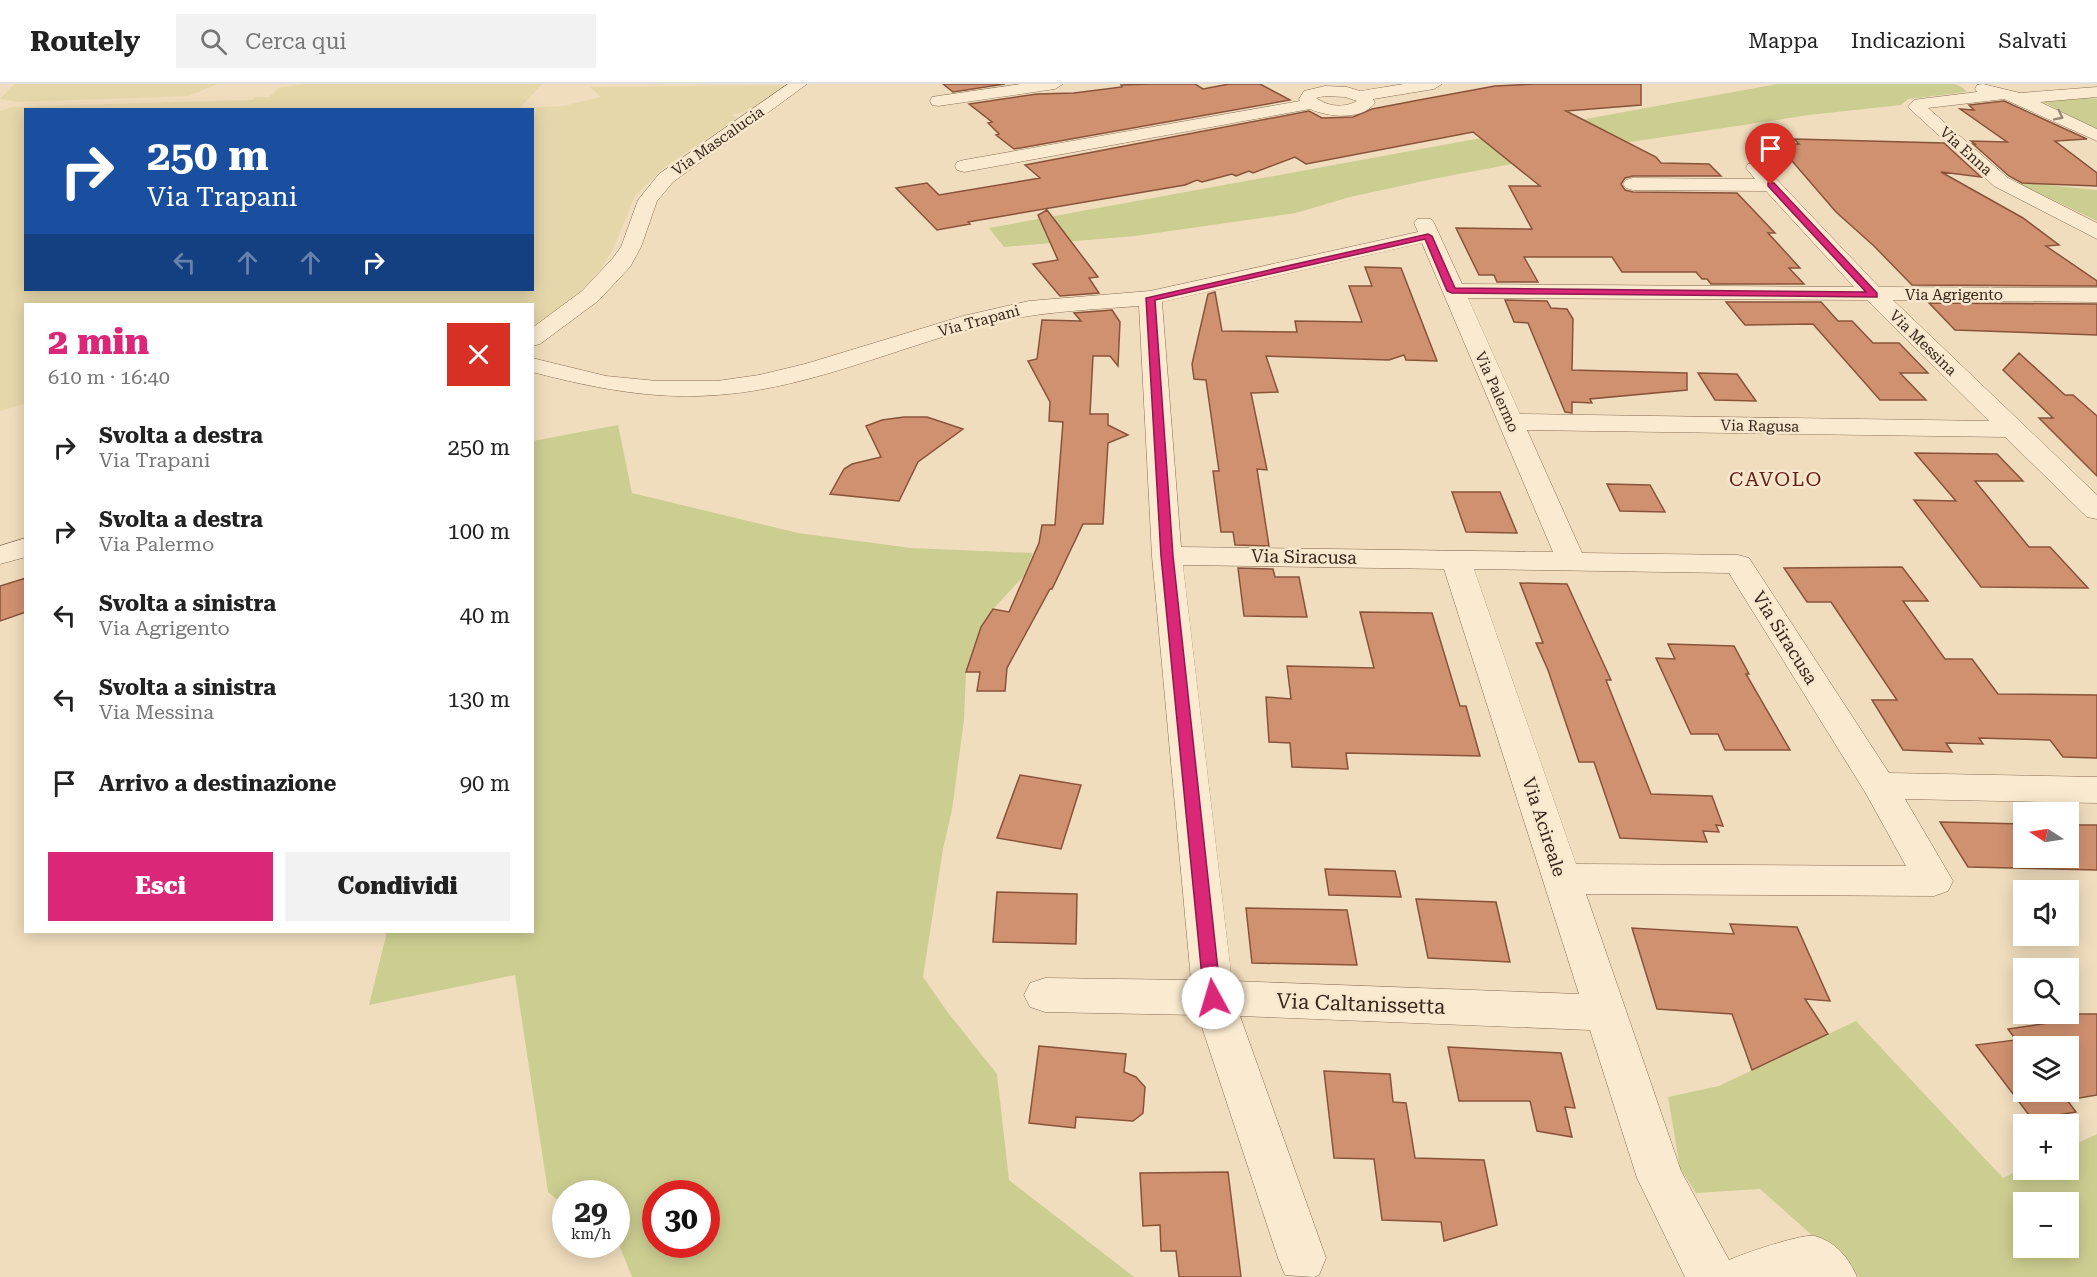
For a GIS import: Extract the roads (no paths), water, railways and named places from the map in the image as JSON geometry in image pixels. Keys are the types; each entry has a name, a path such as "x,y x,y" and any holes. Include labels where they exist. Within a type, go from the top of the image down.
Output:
{"street":[{"name":"Via Mascalucia","path":"534,338 590,296 622,262 631,247 648,200 666,178 799,84"},
{"path":"938,101 1055,84"},
{"path":"964,166 1313,93 1333,110 1352,109 1365,103 1360,96 1434,84"},
{"path":"1966,84 2012,96 2097,136"},
{"path":"2012,96 2094,93"},
{"name":"Via Enna","path":"2012,96 1920,104 1917,107 2001,182 2083,222 2097,233"},
{"name":"Via Messina","path":"1633,184 1763,177 1874,295 2097,511"},
{"name":"Via Palermo","path":"1426,229 1571,561"},
{"name":"Via Trapani","path":"534,365 606,383 657,388 717,388 759,382 811,370 970,321 1029,308 1150,298 1426,229"},
{"name":"Via Agrigento","path":"1452,291 2097,295"},
{"path":"1150,298 1167,556 1213,998 1302,1258"},
{"name":"Via Ragusa","path":"1510,423 2011,429"},
{"path":"0,555 24,548"},
{"name":"Via Siracusa","path":"1167,556 1738,564 1879,786 1934,881 1562,879"},
{"name":"Via Acireale","path":"1456,559 1660,1178 1711,1277"},
{"path":"1879,786 2097,790"},
{"name":"Via Caltanissetta","path":"1045,995 1213,998 1605,1013"},
{"path":"1746,1277 1812,1259 1832,1277"}],"district":[{"name":"CAVOLO","path":"1776,479"}]}
